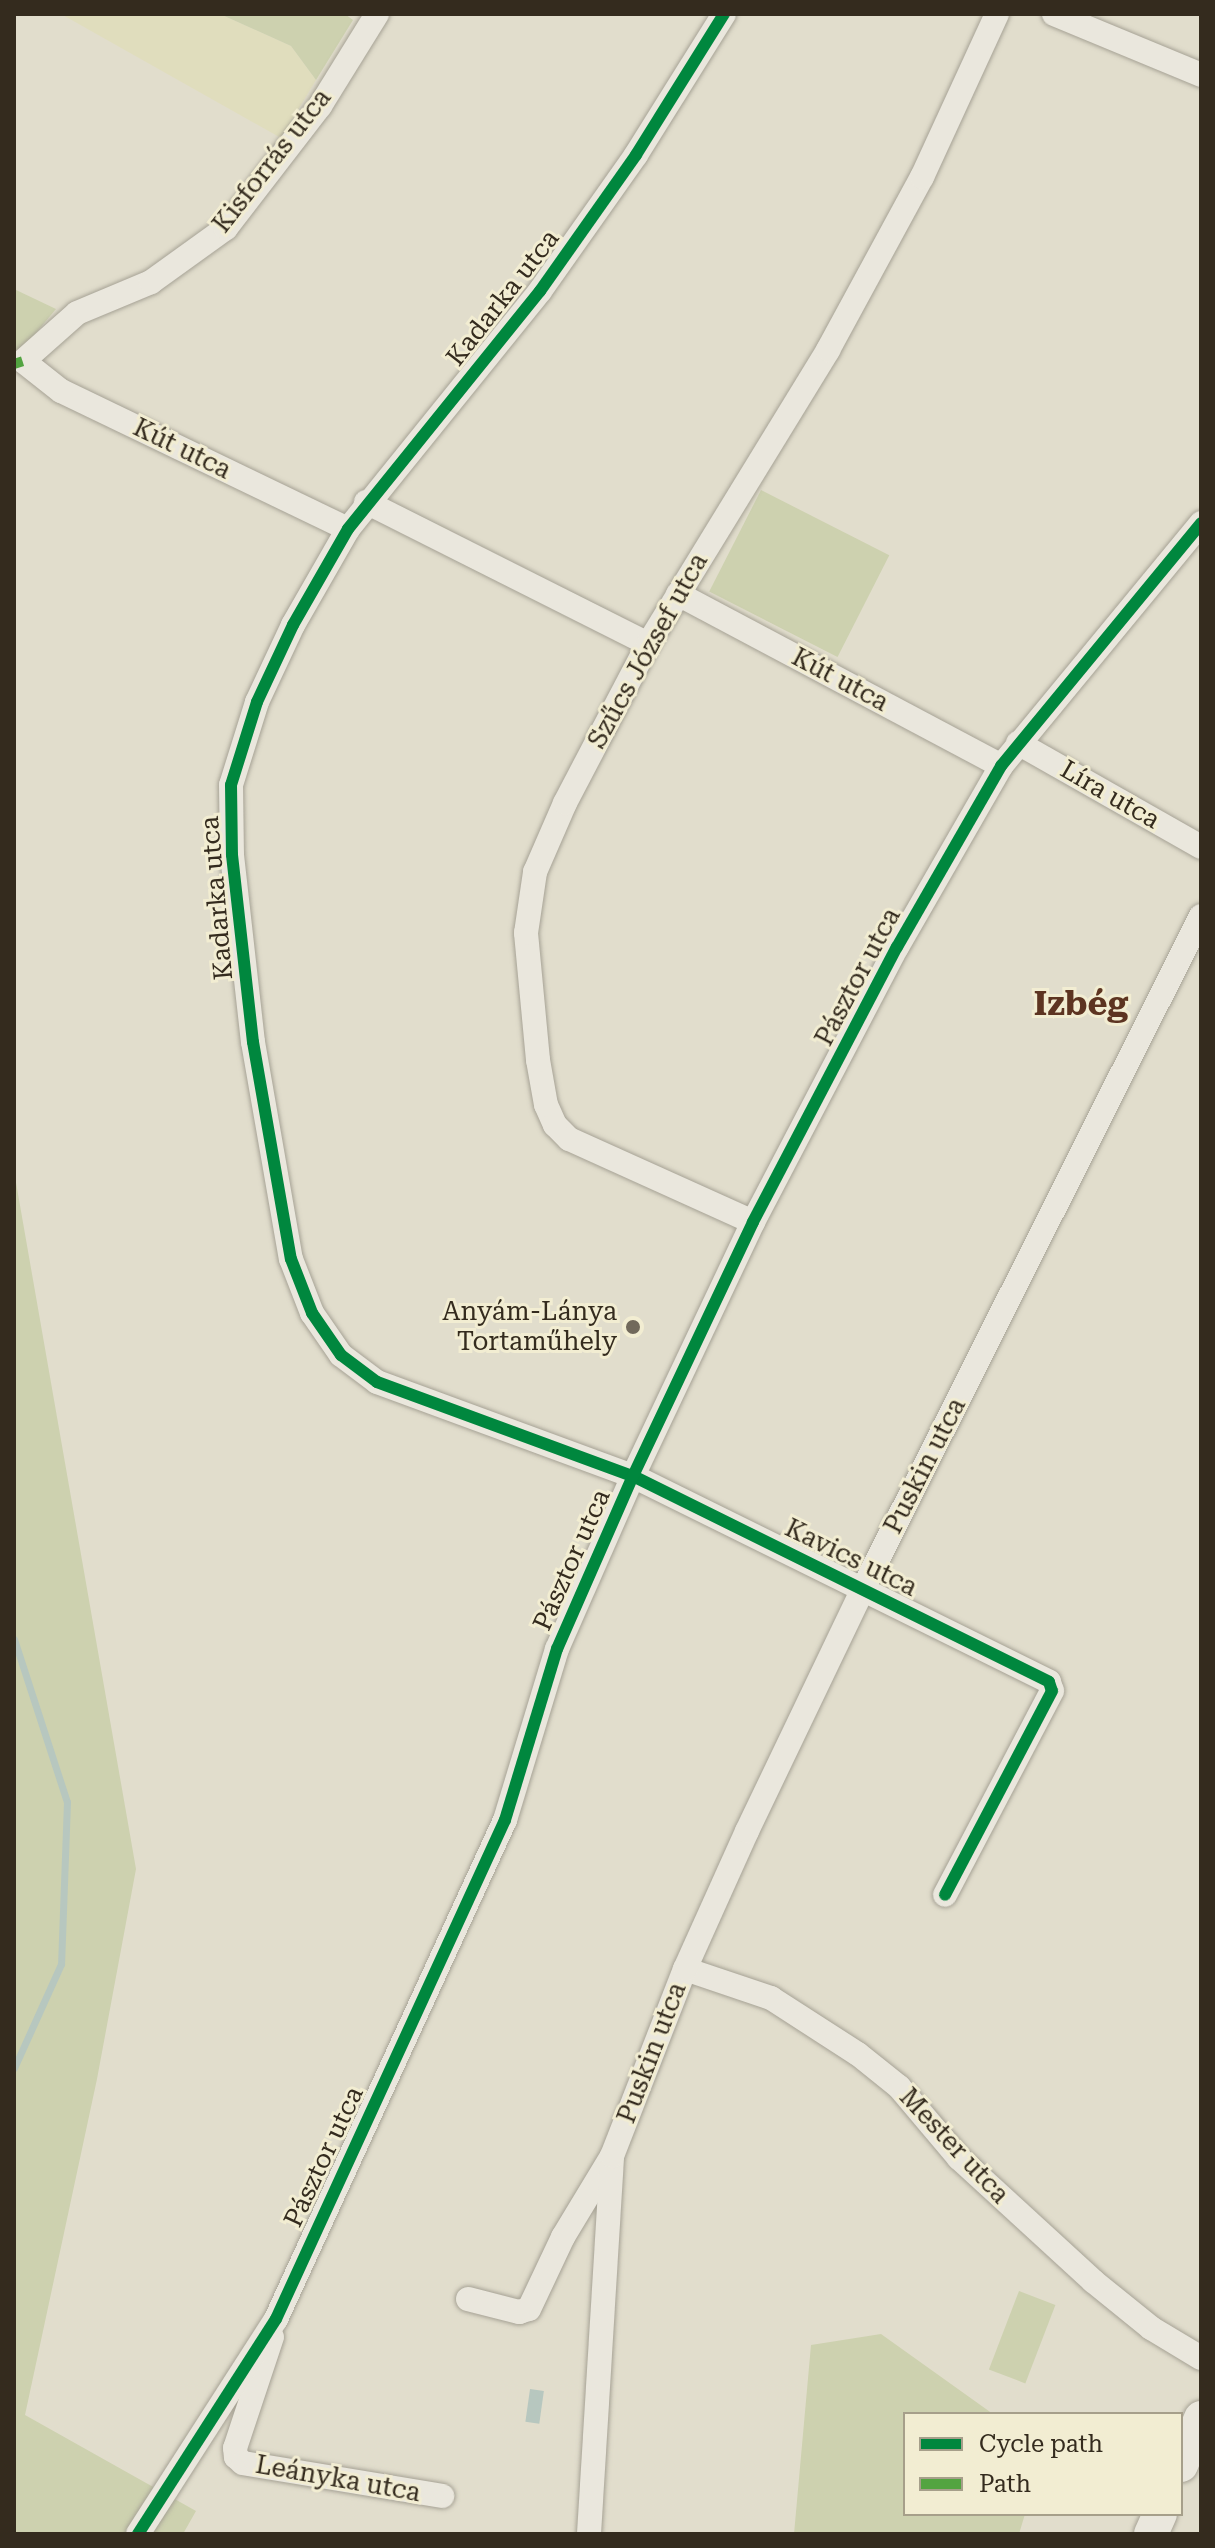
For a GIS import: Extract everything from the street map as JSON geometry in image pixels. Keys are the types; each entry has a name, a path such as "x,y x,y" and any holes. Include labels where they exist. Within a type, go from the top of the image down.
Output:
{"main road":[{"path":"1183,2460 1201,2418"}],"street":[{"name":"Kisforrás utca","path":"23,361 77,313 151,282 226,228 320,106 377,14"},
{"name":"Kadarka utca","path":"633,1476 377,1382 341,1355 319,1324 291,1259 253,1042 232,855 231,785 257,702 293,625 348,529 366,502 540,291 636,155 724,14"},
{"name":"Szűcs József utca","path":"753,1222 569,1139 555,1125 546,1105 526,933 535,872 565,803 648,644 842,324 922,177 997,14"},
{"path":"1054,14 1201,75"},
{"name":"Kút utca","path":"23,361 61,391 348,529"},
{"path":"366,502 648,644"},
{"name":"Pásztor utca","path":"138,2534 276,2319 505,1820 557,1649 633,1476 753,1222 897,947 1001,766 1201,523"},
{"name":"Kút utca","path":"678,594 1001,766"},
{"name":"Líra utca","path":"1018,743 1201,847"},
{"name":"Puskin utca","path":"468,2299 519,2312 529,2309 563,2237 612,2156 685,1969 863,1589 1201,916"},
{"name":"Kavics utca","path":"633,1476 1049,1682 1052,1691 945,1895"},
{"name":"Mester utca","path":"685,1969 771,1998 858,2054 899,2087 959,2158 1093,2281 1151,2328 1201,2358"},
{"name":"Puskin utca","path":"589,2534 612,2156"},
{"name":"Leányka utca","path":"276,2319 263,2371 235,2448 236,2457 243,2463 442,2496"}],"shaded area":[{"path":"61,14 220,14 291,46 316,80 281,138"},
{"path":"530,2389 544,2391 539,2424 525,2422"}],"green space":[{"path":"220,14 345,14 353,20 316,80 291,46"},
{"path":"14,289 56,309 14,359"},
{"path":"761,490 889,555 838,657 709,592"},
{"path":"14,1171 136,1869 97,2079 25,2415 196,2511 183,2534 14,2534"},
{"path":"1019,2291 1055,2305 1025,2383 989,2369"},
{"path":"881,2334 990,2412 903,2412 903,2516 1024,2516 1019,2534 794,2534 811,2345"}],"waterway":[{"path":"14,1639 67,1802 61,1964 14,2068"}],"marked path":[{"path":"14,364 23,361"}],"cycle path":[{"path":"724,14 636,155 540,291 348,529 293,625 257,702 231,785 232,855 253,1042 291,1259 312,1313 341,1355 377,1382 633,1476 1049,1682 1052,1691 945,1895"},
{"path":"138,2534 276,2319 505,1820 557,1649 633,1476 753,1222 897,947 1001,766 1201,523"}],"place":[{"name":"Anyám-Lánya Tortaműhely","path":"633,1327"}],"district":[{"name":"Izbég","path":"1081,1004"}]}
